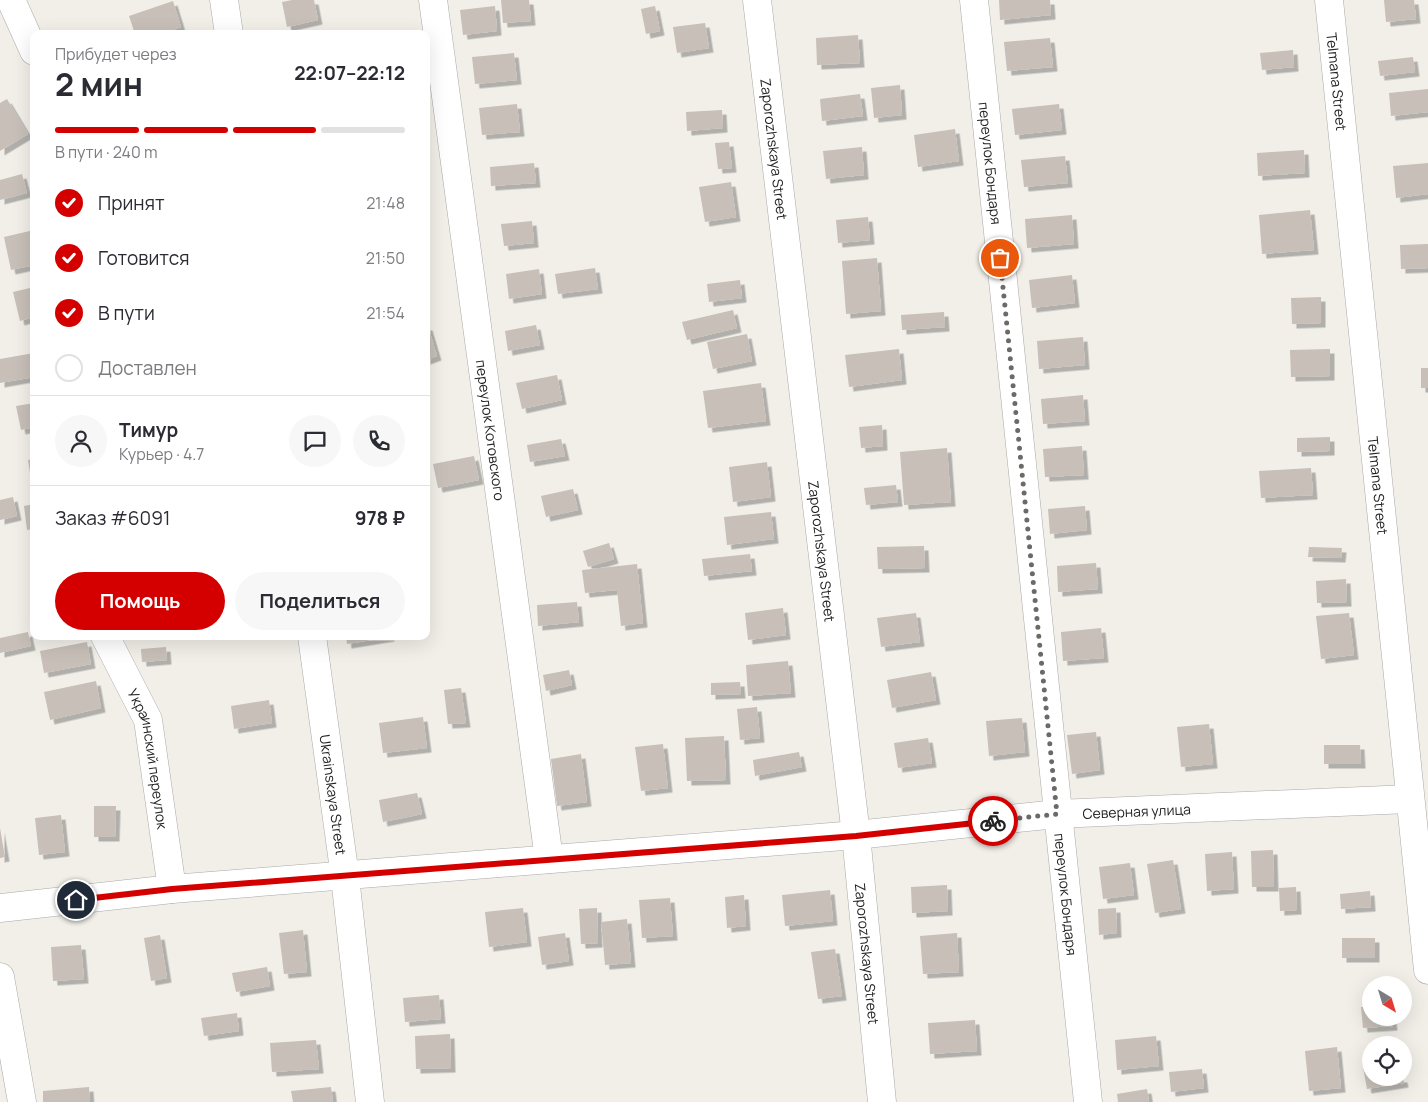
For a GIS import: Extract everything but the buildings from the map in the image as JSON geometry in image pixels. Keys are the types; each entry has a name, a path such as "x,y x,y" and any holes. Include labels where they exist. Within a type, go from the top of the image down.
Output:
{"street":[{"path":"11,0 30,42"},
{"path":"224,0 228,30"},
{"name":"переулок Котовского","path":"433,0 549,859"},
{"name":"Zaporozhskaya Street","path":"757,0 856,836 882,1102"},
{"name":"переулок Бондаря","path":"974,0 1088,1102"},
{"name":"Telmana Street","path":"1328,0 1428,970"},
{"name":"Украинский переулок","path":"108,640 148,720 172,889"},
{"name":"Ukrainskaya Street","path":"313,640 345,877 370,1102"},
{"name":"Северная улица","path":"0,908 172,889 856,836 1057,814 1409,798"},
{"path":"0,977 22,1102"}],"way so far":[{"path":"993,821 1057,814 1000,258"}],"route":[{"path":"76,900 172,889 856,836 993,821"}]}
